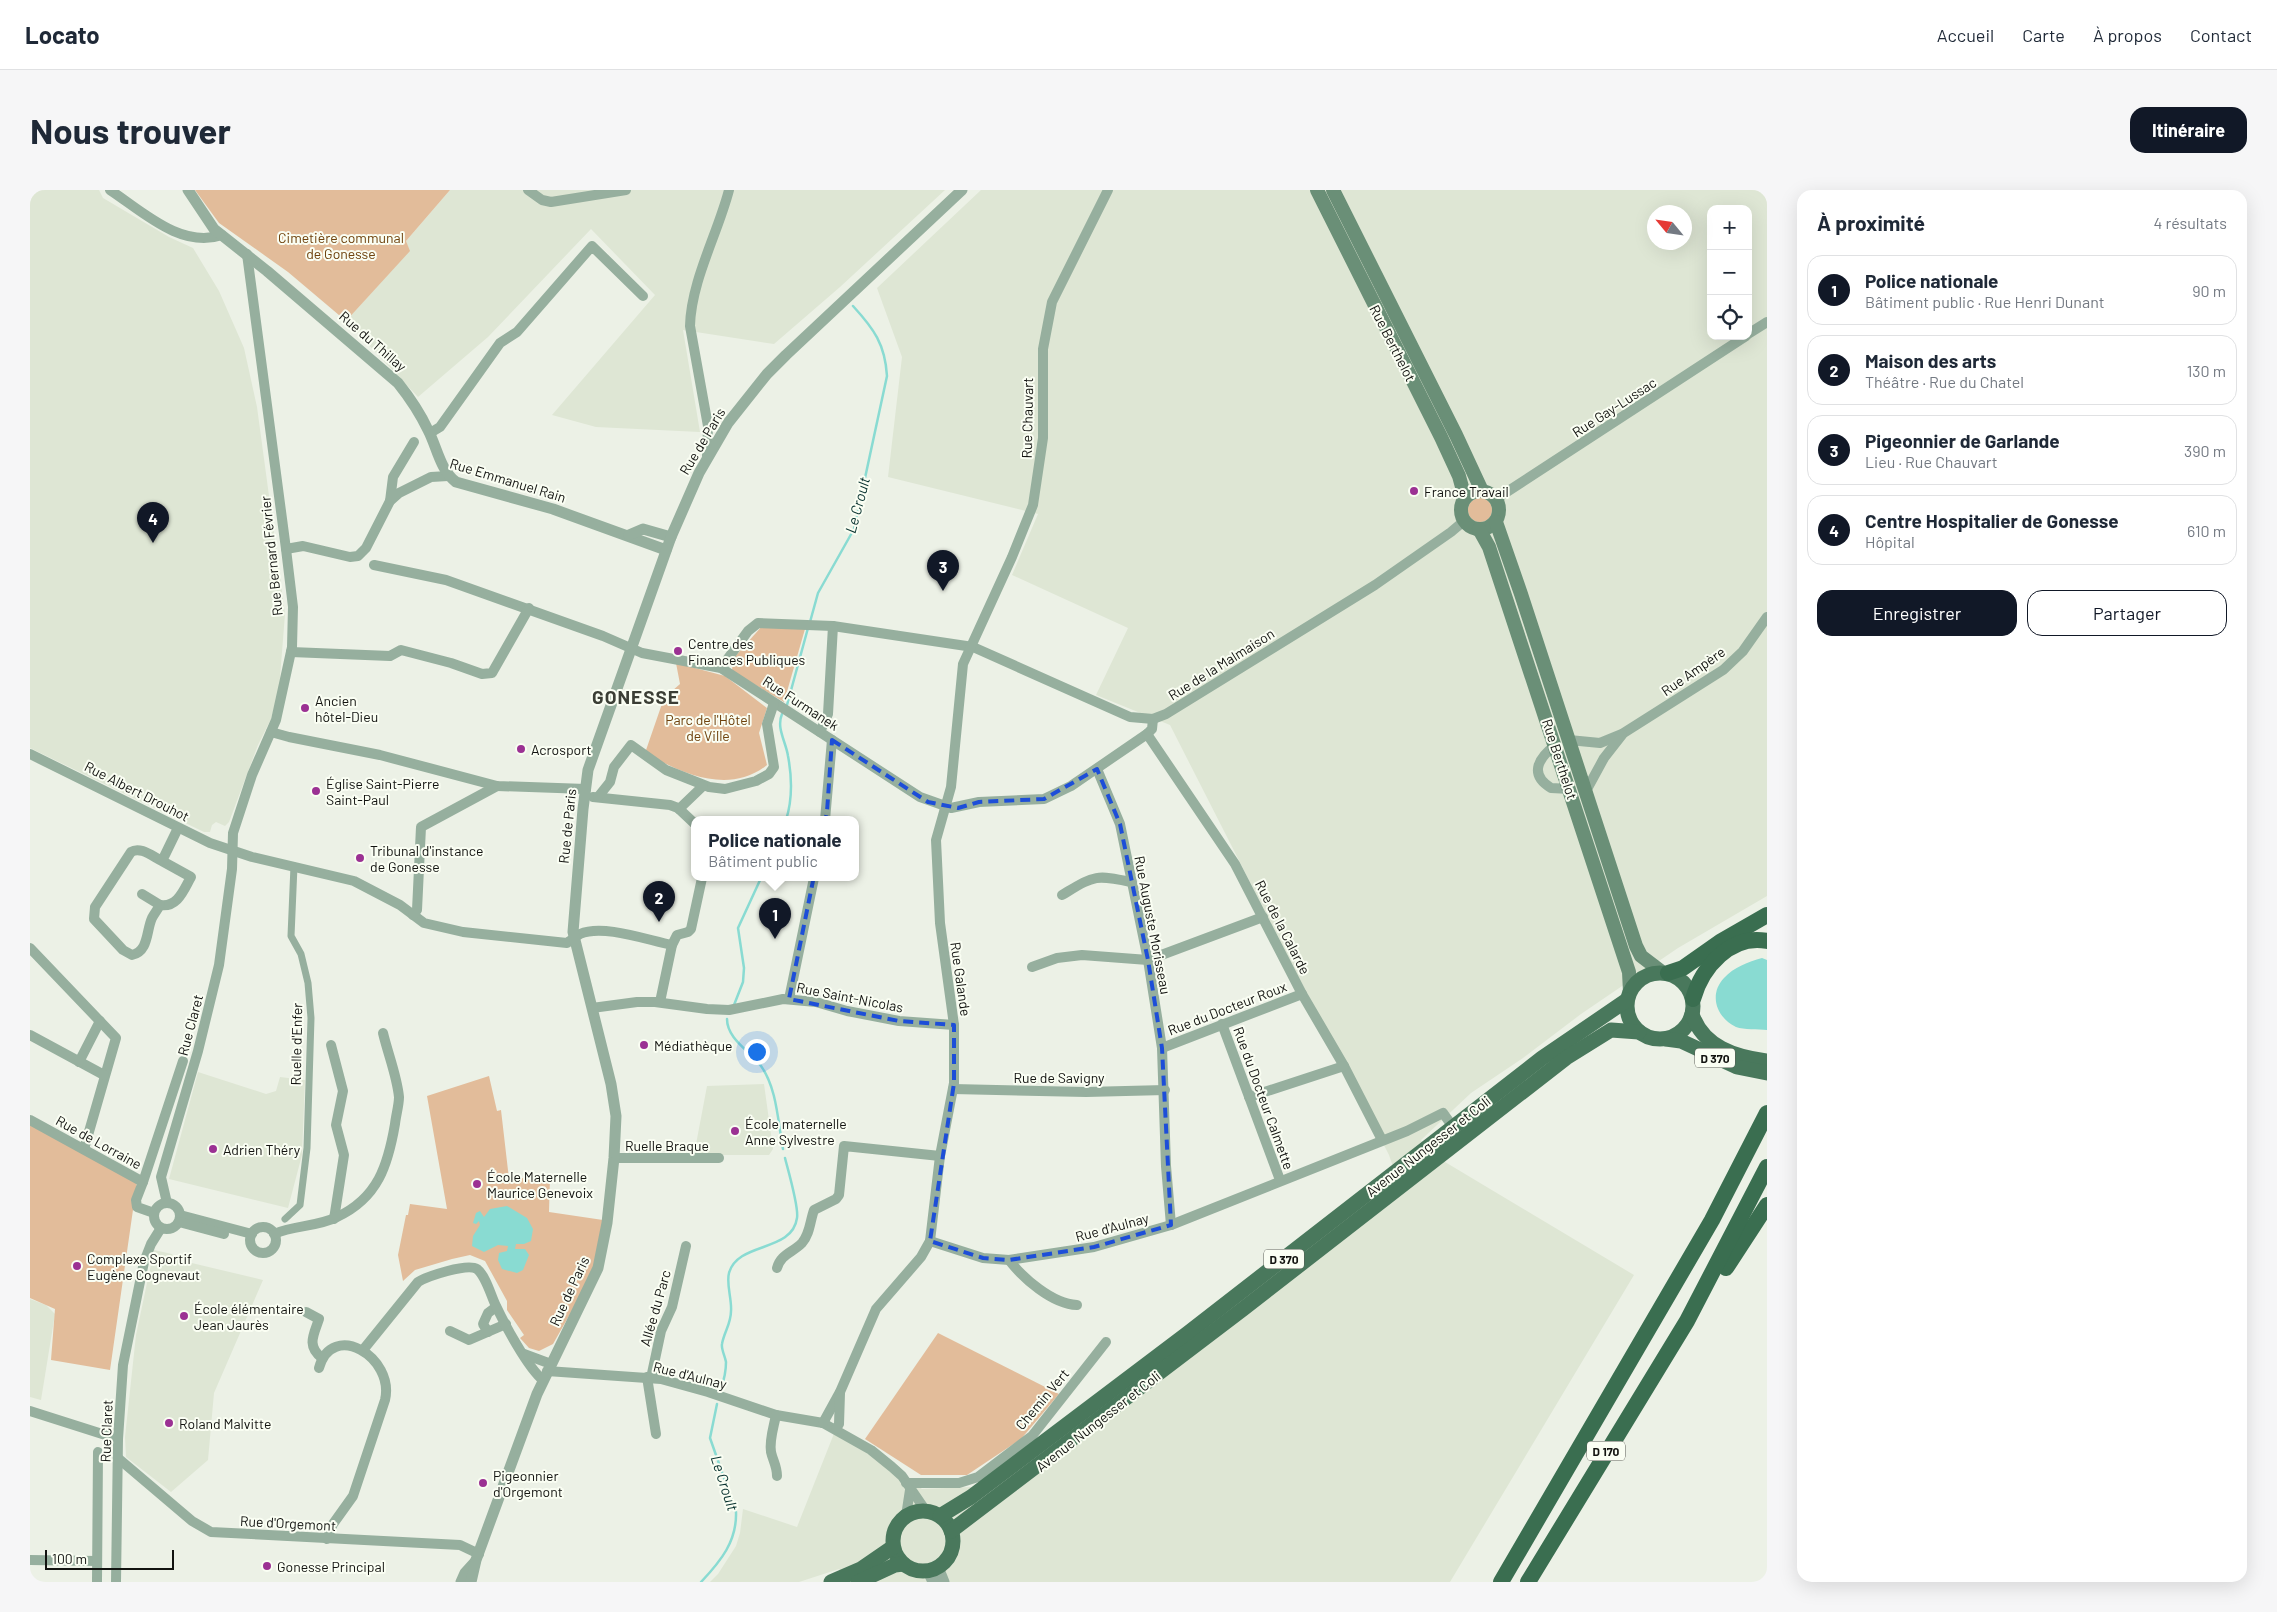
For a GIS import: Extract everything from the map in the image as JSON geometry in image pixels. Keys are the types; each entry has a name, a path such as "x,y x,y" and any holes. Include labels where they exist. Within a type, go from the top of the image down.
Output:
{"highway":[{"path":"1665,973 1683,968 1720,942 1767,915"},
{"path":"1692,1007 1698,982 1719,956 1738,943 1753,939 1767,941"},
{"name":"D 170","path":"1501,1582 1712,1220 1767,1113"},
{"name":"D 170","path":"1528,1582 1686,1321 1767,1167"},
{"path":"1686,1321 1697,1315 1767,1205"}],"main road":[{"name":"Rue Berthelot","path":"1317,190 1459,476 1465,498"},
{"name":"Rue Berthelot","path":"1333,190 1456,435 1482,491"},
{"path":"1482,491 1496,499 1500,513 1496,522 1488,528 1479,530 1469,526 1464,521 1461,508 1465,498 1474,492 1482,491"},
{"name":"Rue Berthelot","path":"1496,522 1562,743 1570,789 1629,972 1629,996"},
{"name":"Rue Berthelot","path":"1479,530 1490,547 1562,743 1586,791 1636,946 1641,956 1665,973"},
{"path":"1665,973 1682,981 1692,1007 1682,1030 1666,1039 1650,1037 1639,1032 1630,1020 1629,996 1643,977 1665,973"},
{"name":"Avenue Nungesser et Coli","path":"940,1516 971,1497 1234,1297 1453,1126 1549,1053 1629,996"},
{"name":"D 370","path":"1692,1007 1698,1030 1710,1041 1736,1054 1767,1061"},
{"name":"Avenue Nungesser et Coli","path":"952,1531 1243,1310 1566,1058 1611,1030 1639,1032"},
{"name":"D 370","path":"1666,1039 1680,1041 1737,1067 1767,1073"},
{"path":"1234,1297 1243,1310"},
{"path":"858,1582 895,1565 903,1564 919,1571 933,1573 951,1552 952,1531 940,1516 926,1511 906,1516 894,1531 893,1547 903,1564"},
{"path":"831,1582 861,1569 893,1547"}],"street":[{"path":"110,190 178,233 199,239 211,239 222,236"},
{"name":"Rue du Thillay","path":"188,190 210,226 247,254 398,383 410,397 430,433 448,476"},
{"path":"528,190 542,200 551,202 626,190"},
{"name":"Rue de Paris","path":"471,1582 477,1557 547,1372 598,1268 607,1223 614,1158 615,1103 575,939 576,877 588,770 631,648 671,537 707,457 728,424 767,374 786,355 962,190"},
{"name":"Rue Chauvart","path":"953,769 963,664 973,647 1012,557 1032,504 1038,482 1043,438 1043,349 1052,302 1108,190"},
{"path":"707,457 708,426 690,326 690,316 694,296 727,192"},
{"path":"430,433 440,427 500,343 517,332 592,246 643,296"},
{"name":"Rue Bernard Février","path":"232,850 233,833 237,817 252,775 271,732 283,693 291,652 293,607 247,254"},
{"path":"250,282 254,276 267,271"},
{"name":"Rue Gay-Lussac","path":"1752,332 1767,322"},
{"name":"Rue Gay-Lussac","path":"1496,499 1739,340"},
{"path":"708,426 714,429 728,424"},
{"path":"390,501 393,477 414,442"},
{"name":"Rue Emmanuel Rain","path":"286,549 303,546 350,558 358,556 366,548 390,501 399,493 431,477 448,476 456,482 553,509 666,550"},
{"name":"Rue de la Malmaison","path":"1153,719 1166,714 1375,585 1452,532 1464,521"},
{"path":"629,535 643,529 671,537"},
{"name":"Rue Furmanek","path":"374,565 446,580 529,608 642,653 721,668 920,797 945,807"},
{"path":"291,652 390,656 401,650 452,663 482,674 492,673 529,608"},
{"name":"Rue Ampère","path":"1562,743 1600,743 1622,734 1723,670 1743,651 1767,617"},
{"path":"721,668 748,631 758,623 833,626 973,647 1130,716 1153,719 1152,729 1147,734 1071,786 1044,799 979,802 958,808 945,807"},
{"path":"820,732 828,714 833,626"},
{"path":"601,793 612,780 614,768 632,745 666,770 718,792 756,782 772,771 774,762 767,724 774,702"},
{"path":"271,732 380,755 497,786 586,789 615,798 670,805 680,810 691,820"},
{"name":"Rue de la Calarde","path":"1147,734 1235,864 1302,994 1344,1066 1382,1140"},
{"name":"Rue Ampère","path":"1586,791 1604,758 1622,734"},
{"path":"825,816 832,740"},
{"path":"1562,743 1540,758 1538,767 1540,777 1551,788 1570,789"},
{"name":"Rue Albert Drouhot","path":"30,754 178,828 232,850 368,887 400,904 424,923 463,932 567,943 579,935 597,931 612,932 672,944"},
{"name":"Rue Galande","path":"930,1241 940,1156 953,1089 954,1025 944,962 936,869 936,840 951,787 953,769"},
{"name":"Rue Auguste Morisseau","path":"1097,769 1120,824 1148,960 1162,1048 1165,1090 1166,1166 1171,1224"},
{"path":"413,915 417,910 421,827 497,786"},
{"path":"680,810 703,786"},
{"path":"162,861 178,828"},
{"path":"142,894 160,905 173,904 180,897 191,877 141,850 135,849 130,852 93,914 94,919 123,950 132,955 139,954 144,947 152,919 160,905"},
{"name":"Rue Claret","path":"167,1203 161,1176 198,1051 219,965 227,917 232,850"},
{"name":"Ruelle d'Enfer","path":"285,1219 300,1205 307,1148 311,1018 308,983 302,954 291,936 294,866"},
{"path":"1062,895 1091,877 1101,876 1131,882"},
{"path":"660,1002 672,944 677,935 688,932 691,929 701,881"},
{"path":"789,999 813,881"},
{"path":"1032,967 1057,958 1082,955 1148,960 1263,917"},
{"path":"30,948 116,1038 84,1149"},
{"name":"Rue du Docteur Roux","path":"1162,1048 1302,994"},
{"name":"Rue Saint-Nicolas","path":"592,1008 637,1002 660,1002 707,1009 729,1010 789,999 816,1002 847,1011 899,1021 954,1025"},
{"path":"79,1062 100,1021"},
{"name":"Rue du Docteur Calmette","path":"1222,1024 1280,1180"},
{"path":"274,1234 289,1227 305,1226 334,1218 362,1200 372,1190 386,1166 399,1098 383,1033"},
{"path":"30,1035 104,1075"},
{"path":"331,1045 343,1091 336,1125 344,1155 334,1218"},
{"path":"143,1182 183,1061"},
{"path":"1249,1097 1344,1066"},
{"name":"Rue de Savigny","path":"953,1089 1086,1092 1165,1090"},
{"name":"Rue d'Aulnay","path":"930,1241 983,1258 1009,1260 1094,1247 1171,1224 1407,1131 1443,1113 1453,1126"},
{"name":"Rue de Lorraine","path":"30,1120 143,1182 136,1200 137,1206 154,1213"},
{"path":"777,1268 779,1260 802,1243 808,1234 814,1210 836,1199 839,1194 844,1146 940,1156"},
{"name":"Ruelle Braque","path":"614,1158 719,1158"},
{"path":"167,1203 175,1206 179,1218 171,1229 161,1228 157,1224 154,1213 161,1204 167,1203"},
{"path":"179,1218 251,1238"},
{"path":"251,1238 263,1227 274,1234"},
{"name":"Rue Claret","path":"116,1582 118,1439 124,1360 144,1262 151,1244 161,1228"},
{"path":"251,1238 254,1250 266,1253 275,1245 274,1234"},
{"path":"823,1423 840,1392 876,1310 921,1258 930,1241"},
{"name":"Allée du Parc","path":"649,1378 661,1331 672,1307 686,1246"},
{"path":"1009,1260 1033,1285 1062,1302 1077,1305"},
{"path":"363,1350 413,1288 426,1278 465,1267 475,1268 484,1280 496,1308 537,1376 547,1372"},
{"path":"488,1332 483,1324 488,1314 496,1308"},
{"path":"306,1312 319,1318 311,1343 321,1363 328,1351 344,1346 363,1350 385,1376 386,1392 353,1496 333,1524 327,1539"},
{"path":"450,1331 469,1340 500,1329 506,1324"},
{"name":"Chemin Vert","path":"908,1487 959,1483 978,1477 1032,1436 1106,1342"},
{"name":"Rue d'Aulnay","path":"524,1354 547,1372 649,1378 708,1392 776,1415 823,1423 871,1450 892,1467 926,1511"},
{"path":"649,1378 656,1434"},
{"path":"836,1429 839,1424 840,1392"},
{"path":"30,1411 118,1439"},
{"path":"776,1415 771,1452 777,1467 777,1476"},
{"path":"97,1582 98,1452"},
{"name":"Rue d'Orgemont","path":"119,1459 192,1521 211,1532 460,1545 477,1557"},
{"path":"906,1516 908,1487"},
{"name":"Rue de Paris","path":"461,1582 477,1557"},
{"path":"30,1560 97,1561"},
{"path":"933,1573 944,1582"}],"highlighted area":[{"path":"832,740 928,802 958,808 979,802 1044,799 1097,769 1120,824 1148,960 1162,1048 1171,1225 1094,1247 1009,1260 983,1258 930,1241 954,1083 954,1025 899,1021 789,999 827,812"}],"shaded area":[{"path":"30,190 99,190 103,198 169,237 193,248 219,291 244,348 257,407 285,614 279,690 271,719 258,745 229,822 225,826 216,822 212,825 210,832 204,832 30,748"},
{"path":"450,190 945,190 840,287 774,344 683,330 700,432 596,427 552,415 655,295 591,229 488,337 418,397 346,321 409,251 406,241"},
{"path":"981,190 1767,190 1767,896 1678,948 1581,1014 1523,1058 1471,1093 1421,1140 1430,1153 1634,1275 1450,1582 850,1582 839,1569 799,1582 710,1582 718,1574 736,1546 740,1533 743,1509 797,1527 835,1431 862,1442 922,1489 971,1487 981,1500 1397,1178 1389,1155 1170,725 1096,695 1128,628 1012,575 1038,514 888,477 902,357 877,288"},
{"path":"198,1072 266,1094 276,1091 280,1077 305,1080 302,1155 288,1208 169,1179"},
{"name":"École maternelle Anne Sylvestre","path":"764,1084 773,1149 769,1155 694,1155 707,1086"},
{"path":"154,1250 172,1254 175,1259 263,1280 214,1393 208,1460 171,1492 126,1457 125,1437 136,1335"},
{"path":"30,1299 46,1305 55,1314 41,1400 30,1397"}],"green space":[{"name":"Cimetière communal de Gonesse","path":"195,190 450,190 406,241 410,251 346,321 288,272 219,223"},
{"path":"1480,498 1485,499 1491,505 1491,515 1485,521 1480,522 1475,521 1469,515 1468,510 1469,505 1475,499"},
{"path":"762,626 805,629 784,702 732,671 733,659"},
{"name":"Parc de l'Hôtel de Ville","path":"676,663 725,676 767,708 759,733 767,765 752,774 737,779 722,780 690,774 645,753 664,698 680,684"},
{"path":"489,1076 497,1111 501,1110 509,1179 550,1176 549,1212 603,1220 598,1256 578,1300 553,1344 539,1351 529,1348 520,1338 524,1335 507,1310 507,1301 485,1261 470,1255 452,1259 415,1270 403,1281 398,1255 410,1204 447,1209 427,1096"},
{"name":"Complexe Sportif Eugène Cognevaut","path":"30,1123 137,1182 110,1370 51,1360 55,1309 30,1298"},
{"path":"938,1333 1059,1394 1021,1439 967,1475 921,1475 865,1439"}],"water":[{"path":"1762,958 1767,960 1767,1030 1736,1027 1729,1023 1720,1012 1717,1005 1716,992 1724,978 1732,971 1746,963"},
{"path":"507,1206 527,1218 533,1229 531,1241 524,1244 516,1244 515,1249 525,1249 529,1255 523,1270 517,1273 502,1269 498,1260 499,1253 507,1251 508,1246 498,1245 484,1252 472,1246 473,1236 480,1225 479,1221 476,1224 473,1223 476,1213 480,1211 484,1217 490,1209"}],"waterway":[{"name":"Le Croult","path":"810,622 818,593 854,529 887,376 881,346 867,322 853,306"},
{"name":"Le Croult","path":"787,705 808,628"},
{"name":"Le Croult","path":"782,714 780,724 788,756 791,780 787,816"},
{"name":"Le Croult","path":"734,1005 743,982 744,968 738,928 760,881"},
{"name":"Le Croult","path":"727,1019 728,1026 735,1039 756,1060 766,1075 774,1095 783,1149"},
{"name":"Le Croult","path":"721,1388 726,1362 722,1344 731,1316 729,1273 734,1263 743,1256 786,1237 793,1229 797,1218 795,1197 785,1158"},
{"name":"Le Croult","path":"701,1582 726,1550 731,1541 736,1522 736,1512 710,1438 717,1404"}],"place":[{"name":"France Travail","path":"1414,491"},
{"name":"Centre Hospitalier de Gonesse","path":"153,543"},
{"name":"Pigeonnier de Garlande","path":"943,591"},
{"name":"Centre des Finances Publiques","path":"678,651"},
{"name":"Ancien hôtel-Dieu","path":"305,708"},
{"name":"Acrosport","path":"521,749"},
{"name":"Église Saint-Pierre Saint-Paul","path":"316,791"},
{"name":"Tribunal d'instance de Gonesse","path":"360,858"},
{"name":"Maison des arts","path":"659,922"},
{"name":"Police nationale","path":"775,939"},
{"name":"Médiathèque","path":"644,1045"},
{"name":"École maternelle Anne Sylvestre","path":"735,1131"},
{"name":"Adrien Théry","path":"213,1149"},
{"name":"École Maternelle Maurice Genevoix","path":"477,1184"},
{"name":"Complexe Sportif Eugène Cognevaut","path":"77,1266"},
{"name":"École élémentaire Jean Jaurès","path":"184,1316"},
{"name":"Roland Malvitte","path":"169,1423"},
{"name":"Pigeonnier d'Orgemont","path":"483,1483"},
{"name":"Gonesse Principal","path":"267,1566"}],"district":[{"name":"GONESSE","path":"636,696"}]}
